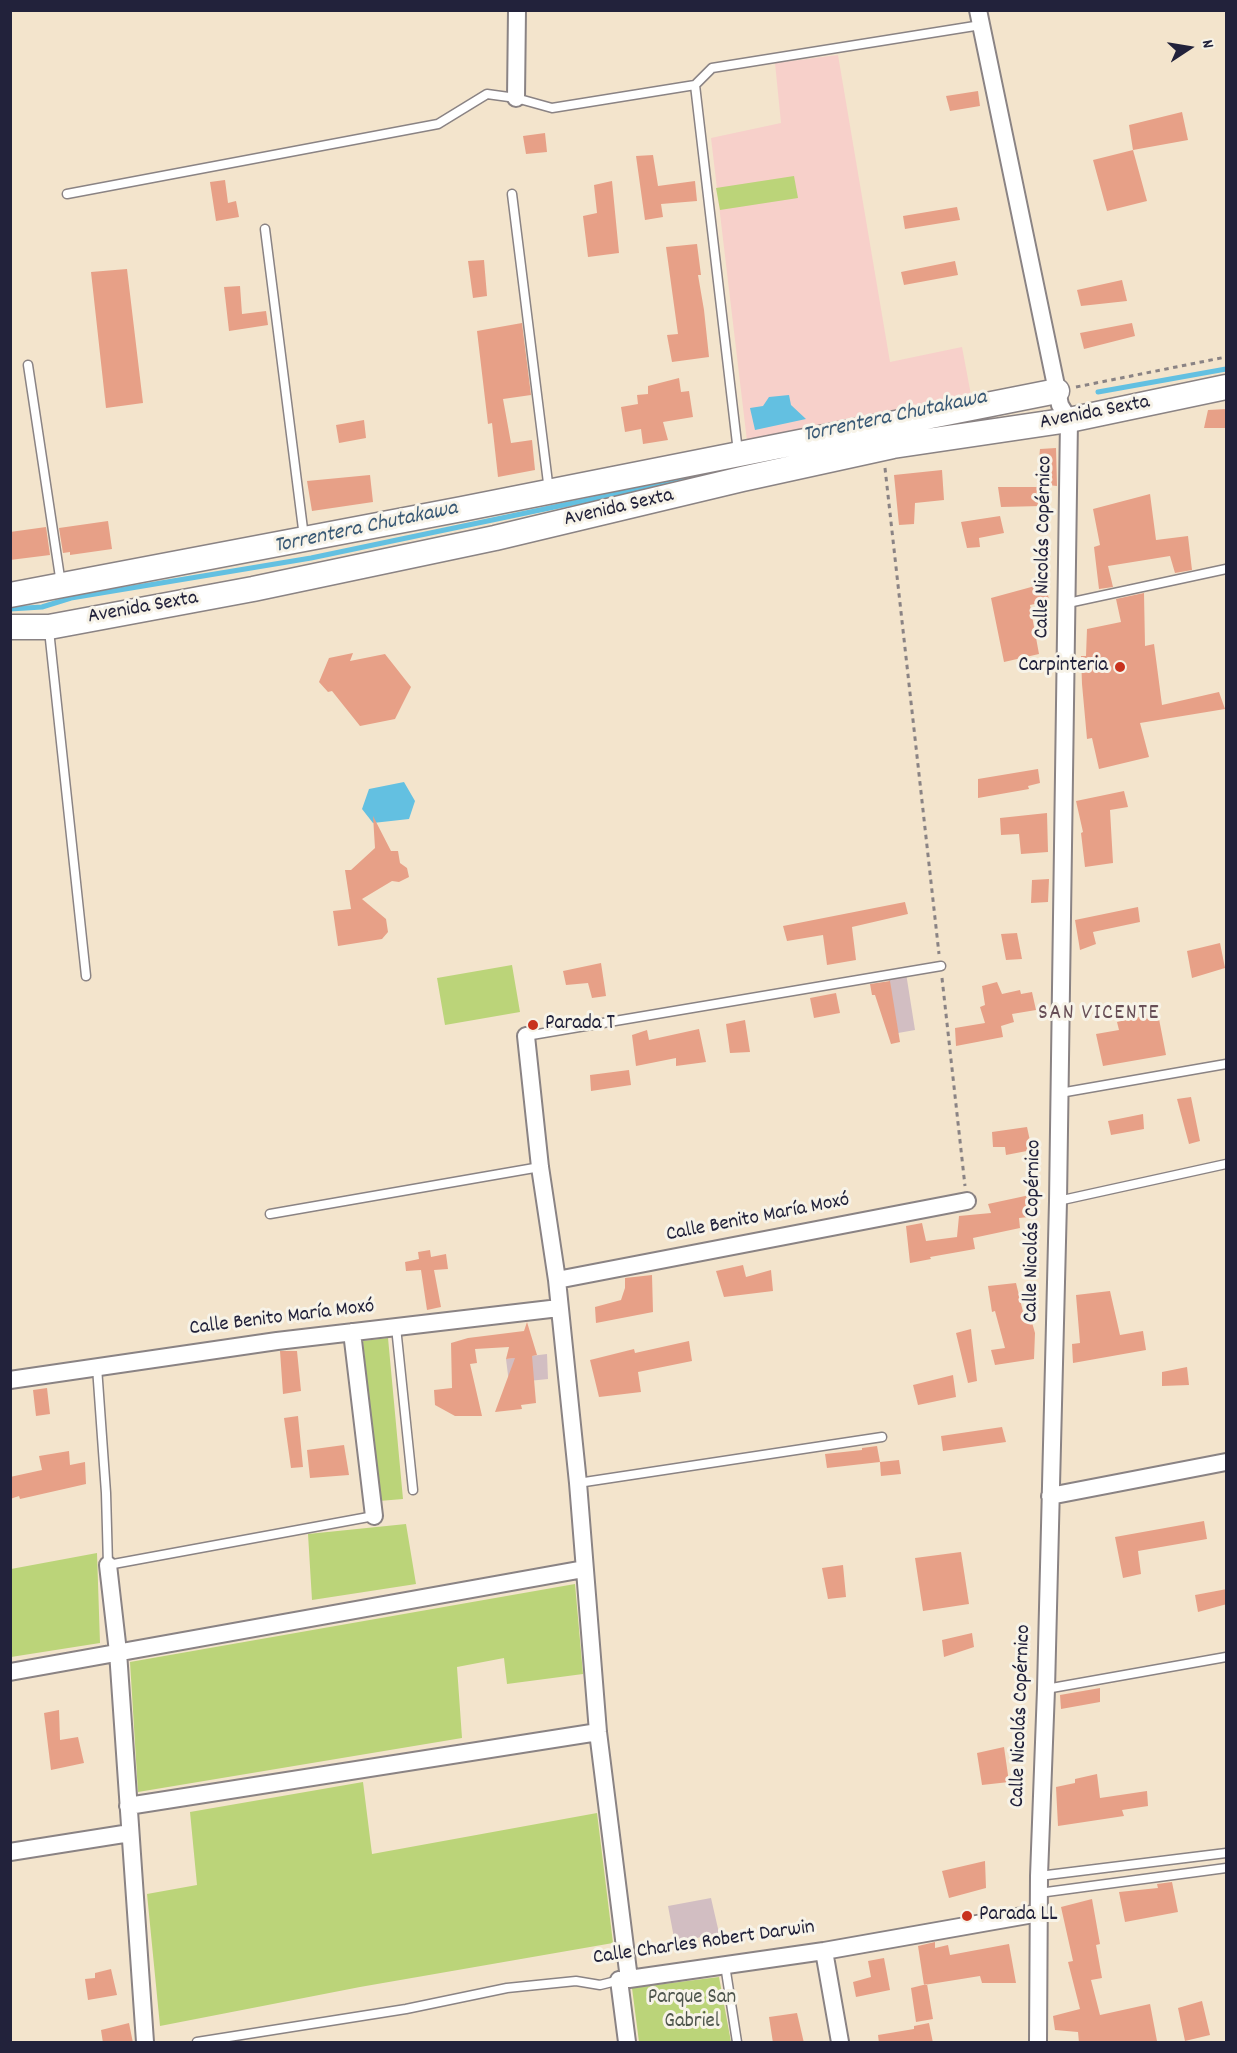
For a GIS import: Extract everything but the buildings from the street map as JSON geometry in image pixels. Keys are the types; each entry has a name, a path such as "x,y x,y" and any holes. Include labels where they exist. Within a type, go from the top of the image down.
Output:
{"street":[{"path":"516,98 518,10"},
{"name":"Calle Nicolás Copérnico","path":"980,18 1062,406 1068,603 1058,1201 1046,1689 1038,1885 1038,2043"},
{"name":"Avenida Sexta","path":"10,627 48,627 254,589 484,541 740,469 1062,406 1227,387"},
{"name":"Avenida Sexta","path":"10,595 549,492 883,449 1062,406"},
{"path":"526,1036 540,1167 557,1281 578,1484 598,1732 624,1980 627,2043"},
{"name":"Calle Benito María Moxó","path":"557,1281 967,1202"},
{"name":"Calle Benito María Moxó","path":"10,1380 352,1332 559,1308"},
{"path":"352,1332 374,1516"},
{"path":"1050,1496 1227,1462"},
{"path":"108,1565 118,1652 145,2043"},
{"path":"10,1672 584,1569"},
{"path":"128,1806 598,1732"},
{"path":"10,1852 130,1833"},
{"name":"Calle Charles Robert Darwin","path":"624,1980 824,1951 1039,1913"},
{"path":"824,1951 840,2043"}],"lane":[{"path":"67,194 438,124 487,94 516,98 552,108 695,85 712,68 980,18"},
{"path":"695,85 740,469"},
{"path":"513,194 549,492"},
{"path":"265,229 304,540"},
{"path":"28,365 61,585"},
{"path":"1068,603 1227,569"},
{"path":"48,627 86,976"},
{"path":"526,1036 941,966"},
{"path":"1060,1093 1227,1064"},
{"path":"1058,1201 1227,1164"},
{"path":"270,1214 540,1167"},
{"path":"396,1327 413,1490"},
{"path":"97,1367 106,1493 108,1565 374,1516"},
{"path":"578,1484 882,1437"},
{"path":"1046,1689 1227,1657"},
{"path":"1038,1885 1227,1853"},
{"path":"1038,1885 1227,1868"},
{"path":"725,1965 737,2043"},
{"name":"Calle Charles Robert Darwin","path":"197,2043 406,2009 507,1988 576,1981 600,1985 624,1980"}],"path":[{"path":"1062,406 1227,357"},
{"path":"883,449 967,1202"}],"shaded area":[{"path":"838,55 890,362 962,347 971,395 747,441 711,138 781,123 775,63"},
{"path":"906,973 915,1030 898,1033 888,976"},
{"path":"547,1354 548,1379 509,1383 506,1359"},
{"path":"711,1898 719,1933 675,1943 668,1906"}],"green space":[{"path":"794,176 798,198 720,210 716,188"},
{"path":"512,965 520,1012 445,1025 437,978"},
{"path":"388,1338 403,1499 379,1501 363,1341"},
{"path":"406,1524 416,1584 312,1600 308,1534"},
{"path":"97,1553 100,1643 11,1657 11,1569"},
{"path":"575,1584 583,1674 507,1684 504,1658 457,1667 462,1738 138,1792 130,1662"},
{"path":"363,1782 372,1854 597,1813 613,1943 360,1987 160,2026 147,1894 197,1885 190,1812"},
{"name":"Parque San Gabriel","path":"719,1977 731,2042 639,2042 632,1988"}],"water":[{"path":"789,395 791,405 806,419 755,430 750,408 763,406 769,397"},
{"path":"404,782 415,801 409,819 373,823 362,809 369,789"}],"waterway":[{"name":"Torrentera Chutakawa","path":"1098,392 1226,369"},
{"name":"Torrentera Chutakawa","path":"10,609 42,607 71,598 311,558 726,471"}],"place":[{"name":"Carpinteria","path":"1120,667"},
{"name":"Parada T","path":"533,1025"},
{"name":"Parada LL","path":"967,1916"}],"district":[{"name":"SAN VICENTE","path":"1099,1015"}]}
